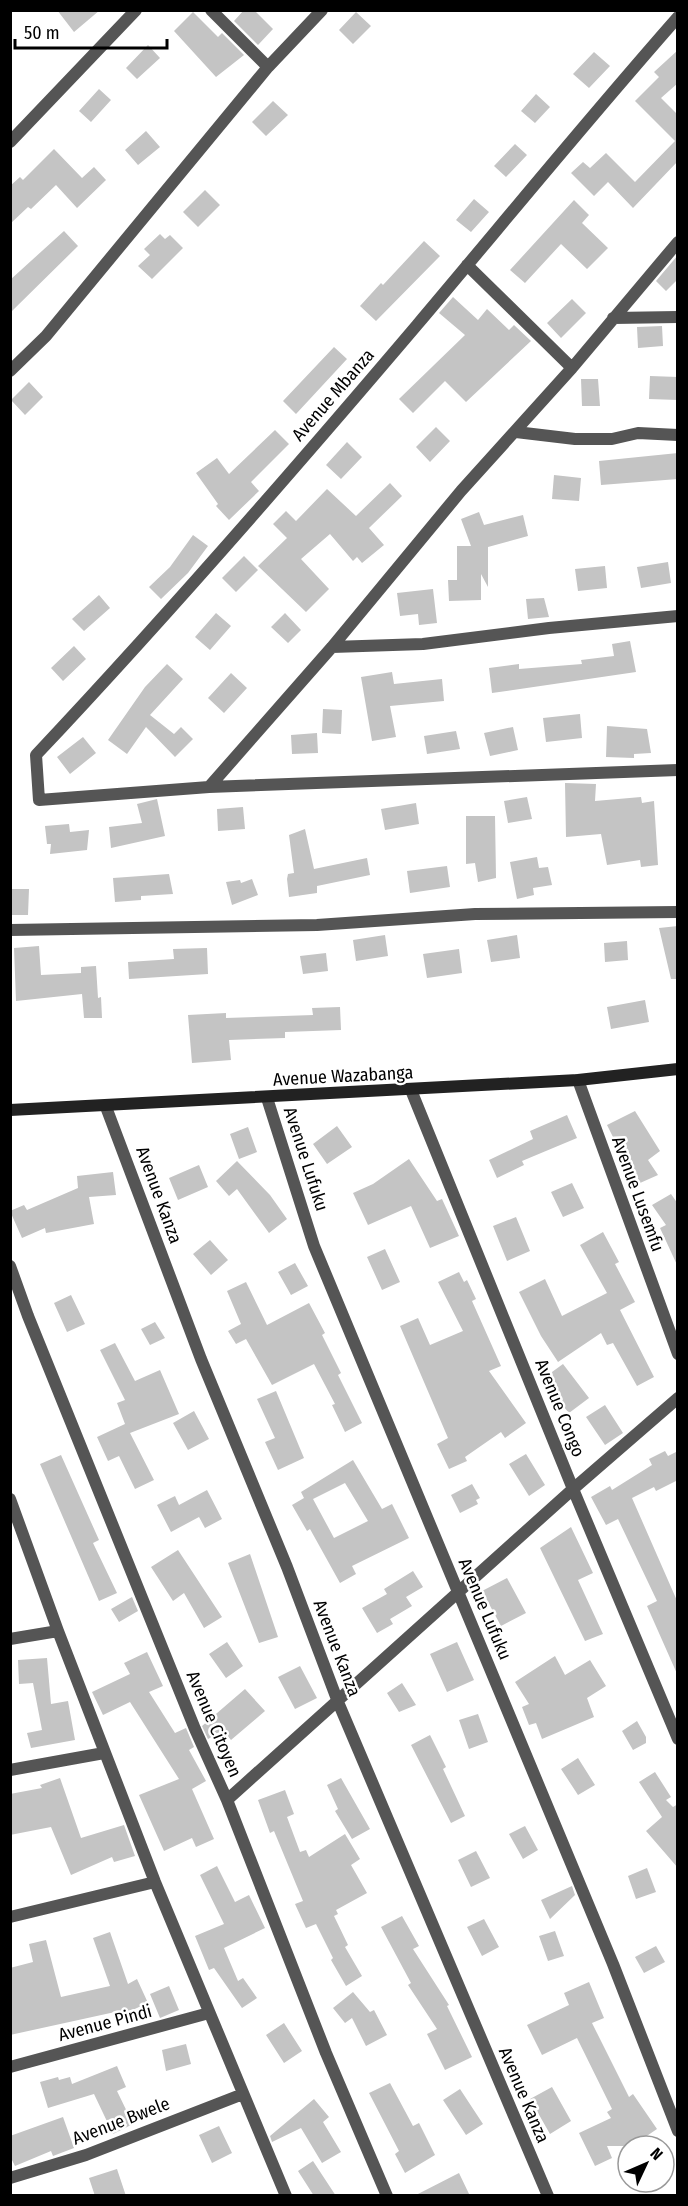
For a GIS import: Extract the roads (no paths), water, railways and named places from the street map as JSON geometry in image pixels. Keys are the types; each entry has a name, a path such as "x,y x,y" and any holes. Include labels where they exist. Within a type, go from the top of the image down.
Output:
{"main road":[{"name":"Avenue Wazabanga","path":"10,1110 106,1107 578,1080 678,1070"}],"street":[{"path":"10,142 136,10"},
{"path":"211,10 268,67"},
{"path":"10,371 46,336 268,67 322,10"},
{"name":"Avenue Mbanza","path":"209,787 39,800 36,755 150,634 467,265 599,106 678,17"},
{"path":"209,787 332,648 461,491 572,368 678,242"},
{"path":"467,265 572,368"},
{"path":"613,318 678,317"},
{"path":"516,432 575,439 612,439 638,433 678,435"},
{"path":"332,648 423,644 549,628 678,616"},
{"path":"209,787 678,770"},
{"path":"10,930 317,925 475,914 678,912"},
{"name":"Avenue Lusemfu","path":"578,1080 678,1354"},
{"name":"Avenue Congo","path":"411,1090 678,1739"},
{"name":"Avenue Lufuku","path":"267,1098 314,1246 613,1964 678,2131"},
{"name":"Avenue Kanza","path":"106,1107 201,1359 287,1568 338,1702 548,2196"},
{"name":"Avenue Citoyen","path":"10,1266 195,1729 227,1800 326,2053 387,2196"},
{"path":"227,1800 573,1488 678,1398"},
{"path":"10,1498 14,1518 155,1882 286,2196"},
{"path":"10,1639 58,1631"},
{"path":"10,1770 104,1753"},
{"path":"10,1917 155,1882"},
{"name":"Avenue Pindi","path":"10,2067 209,2013"},
{"name":"Avenue Bwele","path":"10,2178 86,2155 243,2094"}]}
